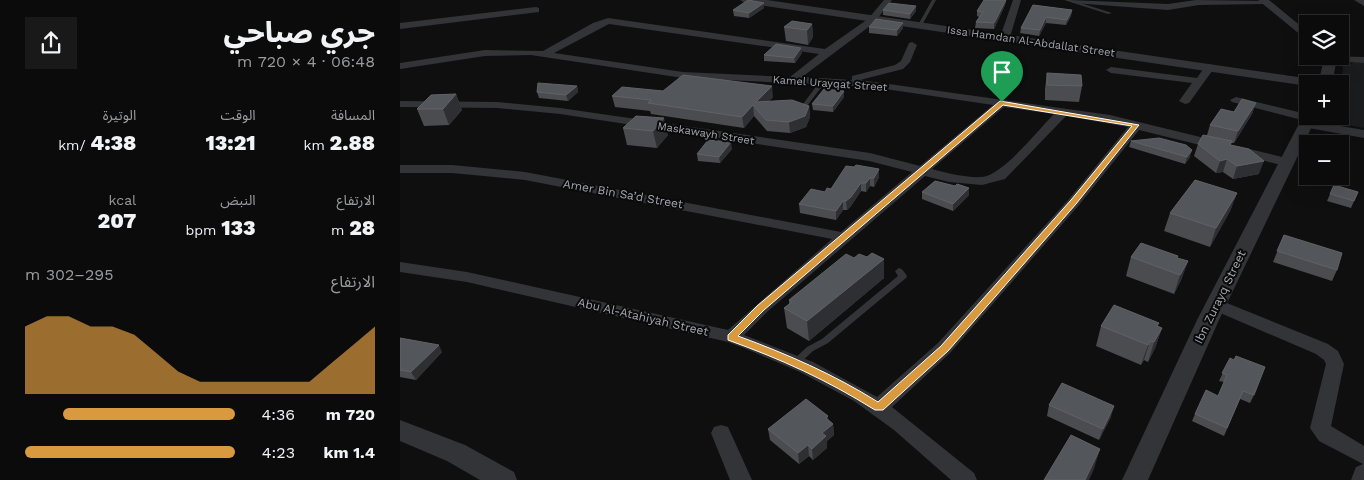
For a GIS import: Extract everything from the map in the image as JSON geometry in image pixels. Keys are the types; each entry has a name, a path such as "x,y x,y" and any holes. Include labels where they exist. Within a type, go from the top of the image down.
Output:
{"street":[{"name":"Issa Hamdan Al-Abdallat Street","path":"745,0 1299,81"},
{"path":"794,79 827,52 875,18 888,0"},
{"path":"1005,37 1017,0"},
{"path":"1073,0 1099,1 1171,10 1200,2 1264,1 1299,30"},
{"path":"1358,0 1364,3"},
{"path":"400,26 536,10"},
{"path":"546,53 607,21 827,52"},
{"path":"840,82 899,67 905,62 912,45"},
{"name":"Kamel Urayqat Street","path":"400,66 485,53 546,53 683,75 840,82 1064,111 1136,125 1285,162"},
{"path":"1349,59 1364,60"},
{"path":"1185,101 1210,67"},
{"path":"1111,70 1199,82"},
{"path":"1236,100 1299,116"},
{"path":"731,337 761,308 1002,102"},
{"name":"Maskawayh Street","path":"400,104 497,105 560,110 870,157 963,180 993,180 1000,176 1064,111"},
{"path":"879,407 944,348 1074,202 1136,125"},
{"name":"Ibn Zurayq Street","path":"1135,480 1208,320 1217,305 1285,162 1306,125"},
{"path":"1331,125 1364,134"},
{"name":"Amer Bin Sa’d Street","path":"400,169 452,169 525,176 843,237"},
{"name":"Abu Al-Atahiyah Street","path":"400,267 467,277 731,337 796,362 835,380 879,407 966,480"},
{"path":"1217,305 1322,349 1332,356 1335,364 1320,428 1326,435 1364,456"},
{"path":"400,430 456,454 504,480"},
{"path":"721,433 742,480"},
{"path":"1362,480 1364,473"}],"lane":[{"path":"920,25 934,0"},
{"path":"1066,0 1110,13"},
{"path":"802,109 823,81"},
{"path":"796,362 810,349 826,341 903,276 899,271"}],"shaded area":[{"path":"1356,62 1364,63 1364,128 1348,125 1349,75 1342,75 1343,66"}],"building":[{"path":"748,0 764,3 749,13 733,10"},
{"path":"984,0 1006,0 994,23 976,22 983,12 977,11"},
{"path":"889,3 916,6 910,14 883,10"},
{"path":"1033,5 1072,10 1067,20 1046,17 1040,30 1021,28"},
{"path":"876,19 903,23 897,30 869,27"},
{"path":"792,21 812,24 807,30 784,27"},
{"path":"776,44 801,48 794,58 764,55"},
{"path":"1047,73 1081,75 1082,86 1047,85"},
{"path":"683,75 772,86 756,102 792,100 809,106 805,116 789,122 766,120 753,105 742,117 648,103 651,100 612,96 622,87 663,91"},
{"path":"538,83 577,86 566,95 537,92"},
{"path":"824,89 844,91 833,106 812,104"},
{"path":"456,94 443,109 417,109 431,95"},
{"path":"1242,99 1256,103 1238,131 1210,125 1221,109 1234,112"},
{"path":"636,116 664,118 653,131 623,128"},
{"path":"1203,135 1232,141 1230,145 1249,149 1264,161 1237,166 1227,159 1220,161 1198,144"},
{"path":"1159,138 1186,145 1192,150 1187,157 1131,141"},
{"path":"708,140 731,142 719,157 697,154"},
{"path":"856,165 879,169 874,178 870,178 866,183 861,183 851,197 843,201 836,211 799,204 811,189 825,192 827,188 831,189 846,166 854,167"},
{"path":"1195,180 1237,193 1216,228 1170,213"},
{"path":"935,181 969,188 953,204 922,192"},
{"path":"1334,185 1358,192 1354,201 1330,194"},
{"path":"1284,235 1342,253 1337,270 1277,251"},
{"path":"1141,243 1188,261 1180,275 1131,257"},
{"path":"872,253 884,259 807,321 784,308 792,302 789,300 846,254 854,258 859,254 867,257"},
{"path":"1114,305 1159,323 1157,326 1162,328 1154,342 1150,341 1148,345 1101,326"},
{"path":"400,338 439,345 411,372 400,370"},
{"path":"1236,356 1265,367 1254,395 1243,391 1227,428 1195,414 1206,390 1218,396 1227,375 1222,373 1230,358 1234,360"},
{"path":"1062,383 1114,406 1103,429 1049,405"},
{"path":"806,399 828,416 826,418 833,424 822,433 826,436 812,449 808,445 798,453 768,429"},
{"path":"1071,435 1100,449 1085,480 1044,480"}],"route":[{"path":"1002,102 1084,114 1136,125 1074,202 944,348 879,407 835,380 766,349 731,337 761,308 1002,102"}]}
